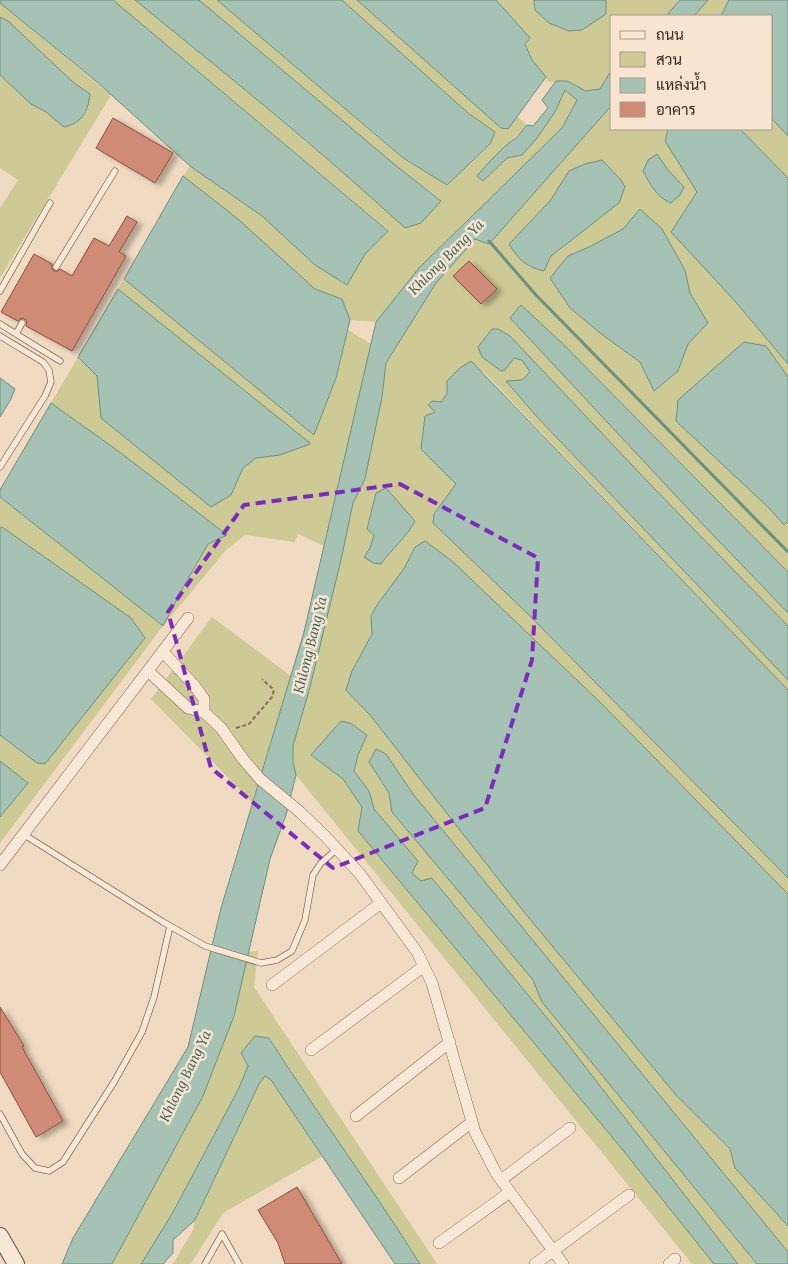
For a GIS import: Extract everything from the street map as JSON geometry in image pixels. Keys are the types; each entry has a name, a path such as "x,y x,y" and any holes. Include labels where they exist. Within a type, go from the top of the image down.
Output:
{"main road":[{"path":"0,1236 16,1264"}],"street":[{"path":"0,865 188,618"},
{"path":"163,652 194,685 204,699 204,712"},
{"path":"148,671 188,708 204,712 224,732 260,779 300,812 325,836 360,874 417,952 432,983 475,1132 501,1180 563,1264"},
{"path":"272,985 381,903"},
{"path":"312,1050 424,966"},
{"path":"356,1116 450,1042"},
{"path":"399,1178 472,1122"},
{"path":"501,1180 570,1128"},
{"path":"439,1243 510,1192"},
{"path":"536,1264 629,1195"}],"lane":[{"path":"56,266 115,171"},
{"path":"0,291 50,203"},
{"path":"16,334 22,323"},
{"path":"0,324 60,361"},
{"path":"0,336 43,362 49,370 51,382 45,396 0,467"},
{"path":"24,834 170,926 207,946 261,963 277,960 292,951 305,920 314,875 321,863 337,849"},
{"path":"0,1114 22,1154 35,1168 49,1171 63,1162 114,1082 142,1032 154,996 170,926"},
{"path":"205,1264 222,1234 239,1264"}],"path":[{"path":"224,732 249,724 272,697 274,690 262,679"}],"highlighted area":[{"path":"400,484 538,558 532,660 485,808 333,868 211,768 168,612 244,505"}],"green space":[{"path":"113,0 135,0 225,73 405,228 441,201 440,199 394,164 199,0 217,0 402,158 447,185 490,145 495,132 468,113 342,0 357,0 451,84 508,129 517,116 527,125 504,146 478,176 483,181 507,158 522,155 537,138 555,112 565,90 577,100 562,128 419,268 376,322 350,320 342,299 315,289 238,219 183,176 190,166 262,216 315,265 347,285 365,254 388,230"},
{"path":"496,0 534,0 535,10 549,23 569,31 606,14 606,0 680,0 667,15 610,15 610,72 600,89 586,91 567,81 549,82 532,60 525,43 530,38"},
{"path":"708,0 729,0 722,15 695,15"},
{"path":"0,3 111,95 0,278 0,208 18,180 0,168"},
{"path":"610,107 610,130 668,130 665,141 697,192 734,300 788,364 788,377 766,346 769,508 784,525 788,521 788,572 562,343 521,305 510,318 788,613 788,626 510,336 505,370 514,358 522,359 530,372 522,380 507,382 537,417 788,680 788,690 483,371 447,394 441,402 428,405 435,412 449,477 456,484 434,514 434,523 528,614 788,878 788,894 601,703 452,561 415,547 405,567 371,616 372,634 352,671 347,690 370,715 524,912 676,1095 730,1150 735,1168 788,1226 788,1252 413,794 386,754 369,762 389,793 392,812 533,980 542,1002 757,1264 738,1264 556,1029 433,878 421,881 412,873 388,828 374,809 369,791 354,771 358,755 341,721 311,755 343,779 362,807 358,831 622,1149 714,1264 692,1264 296,775 293,761 293,746 310,687 353,503 365,479 382,397 386,363 436,283 475,238 489,244","holes":["569,171 570,240 551,256 544,271 529,267 509,244 550,201","623,229 685,270 690,293 708,323 688,344 678,371 655,391 640,362 604,336 568,256","469,261 497,289 481,304 454,276","376,493 415,521 381,563 365,557 374,535 367,529"]},
{"path":"773,120 788,136 788,178 741,130 773,130"},
{"path":"124,279 314,435 336,378 348,330 371,344 324,546 298,534 295,542 245,535 226,550 163,626 208,544 227,535 121,453 51,403 78,357 97,376 101,418 231,495 243,468 256,458 280,455 309,443 118,289"},
{"path":"0,497 163,626 0,843 0,817 28,783 0,761 0,735 37,763 145,638 131,618 2,527 0,528"},
{"path":"212,617 291,676 252,802 151,699"},
{"path":"258,951 254,987 437,1264 420,1264 270,1038 248,1066 239,1090 172,1214 141,1264 112,1264 203,1096 234,1016 248,952"},
{"path":"265,1075 271,1080 323,1156 223,1213 191,1264 173,1264 193,1230 195,1220"}],"water":[{"path":"0,0 113,0 388,231 365,254 347,285 315,265 262,216 190,166 96,81 0,3"},
{"path":"135,0 199,0 394,164 441,201 421,223 405,228 305,140"},
{"path":"217,0 342,0 468,113 495,132 490,144 447,185 403,158"},
{"path":"357,0 496,0 530,38 525,44 532,60 546,77 508,129 501,128"},
{"path":"534,0 606,0 606,14 582,30 569,31 549,23 535,10"},
{"path":"680,0 708,0 695,15 667,15"},
{"path":"729,0 788,0 788,136 773,120 773,15 722,15"},
{"path":"0,17 8,21 74,83 90,94 88,106 80,120 64,127 46,112 31,104 0,75"},
{"name":"Khlong Bang Ya","path":"610,72 610,107 489,244 475,239 436,283 386,363 382,397 365,479 353,503 310,687 293,746 293,761 296,775 286,815 270,859 234,1016 203,1096 112,1264 62,1264 73,1238 188,1047 221,908 304,632 376,322 419,268 562,128 577,100 565,90 555,112 537,138 522,155 507,158 483,181 477,176 527,125 533,126 548,108 542,100 556,81 567,81 586,91 600,89"},
{"path":"668,130 741,130 788,178 788,364 734,300 671,232 697,192 665,141"},
{"path":"657,154 668,170 684,187 680,195 671,203 662,198 651,186 643,171 648,160"},
{"path":"602,160 625,187 619,203 551,256 544,271 524,262 509,244 550,201 569,171 585,164"},
{"path":"183,176 238,219 315,289 342,299 350,320 336,378 314,435 124,279"},
{"path":"640,209 662,229 685,270 690,293 708,323 688,344 678,371 654,391 640,362 570,308 550,278 568,256 623,229"},
{"path":"118,289 310,444 280,455 256,458 243,468 231,495 211,507 101,418 97,376 78,357"},
{"path":"521,305 562,343 788,572 788,613 510,318"},
{"path":"492,329 498,329 510,336 788,626 788,680 537,417 506,381 522,380 530,372 522,360 514,358 505,370 501,371 482,357 478,347"},
{"path":"744,342 766,346 788,377 788,521 784,525 769,508 676,421 678,400"},
{"path":"471,361 788,690 788,878 528,614 433,523 434,514 456,484 421,449 425,416 435,412 428,405 432,401 441,402 447,394 447,381 460,368"},
{"path":"0,378 15,389 0,417"},
{"path":"51,403 121,453 227,535 208,544 163,626 0,497 0,490"},
{"path":"386,488 415,521 381,564 373,563 364,557 370,548 374,535 367,529 376,493"},
{"path":"2,527 131,618 145,638 45,764 37,763 0,735 0,528"},
{"path":"425,541 452,561 601,703 788,894 788,1226 735,1168 730,1149 676,1095 524,912 370,715 346,690 352,671 372,634 371,616 405,567 415,547"},
{"path":"341,721 350,723 367,735 358,755 354,771 369,791 374,809 418,861 412,873 421,881 432,878 556,1029 738,1264 714,1264 622,1149 358,831 362,807 343,779 311,755"},
{"path":"376,749 386,754 413,794 788,1252 788,1264 757,1264 542,1002 533,980 392,812 389,793 369,762"},
{"path":"0,761 28,783 0,817"},
{"path":"255,1036 269,1038 420,1264 395,1264 271,1080 265,1076 259,1084 195,1220 173,1240 173,1253 163,1264 141,1264 172,1214 238,1090 248,1066 241,1053"}],"building":[{"path":"113,118 173,153 155,183 96,148"},
{"path":"127,216 137,222 119,252 126,256 72,351 26,326 27,322 25,319 21,318 18,321 1,312 34,254 52,264 54,271 60,269 72,276 94,238 109,246"},
{"path":"469,261 497,289 481,304 453,276"},
{"path":"0,1007 24,1046 22,1047 63,1121 36,1137 0,1072"},
{"path":"297,1187 342,1264 285,1264 278,1243 258,1210"}],"waterway":[{"path":"489,241 536,295 788,552"}]}
